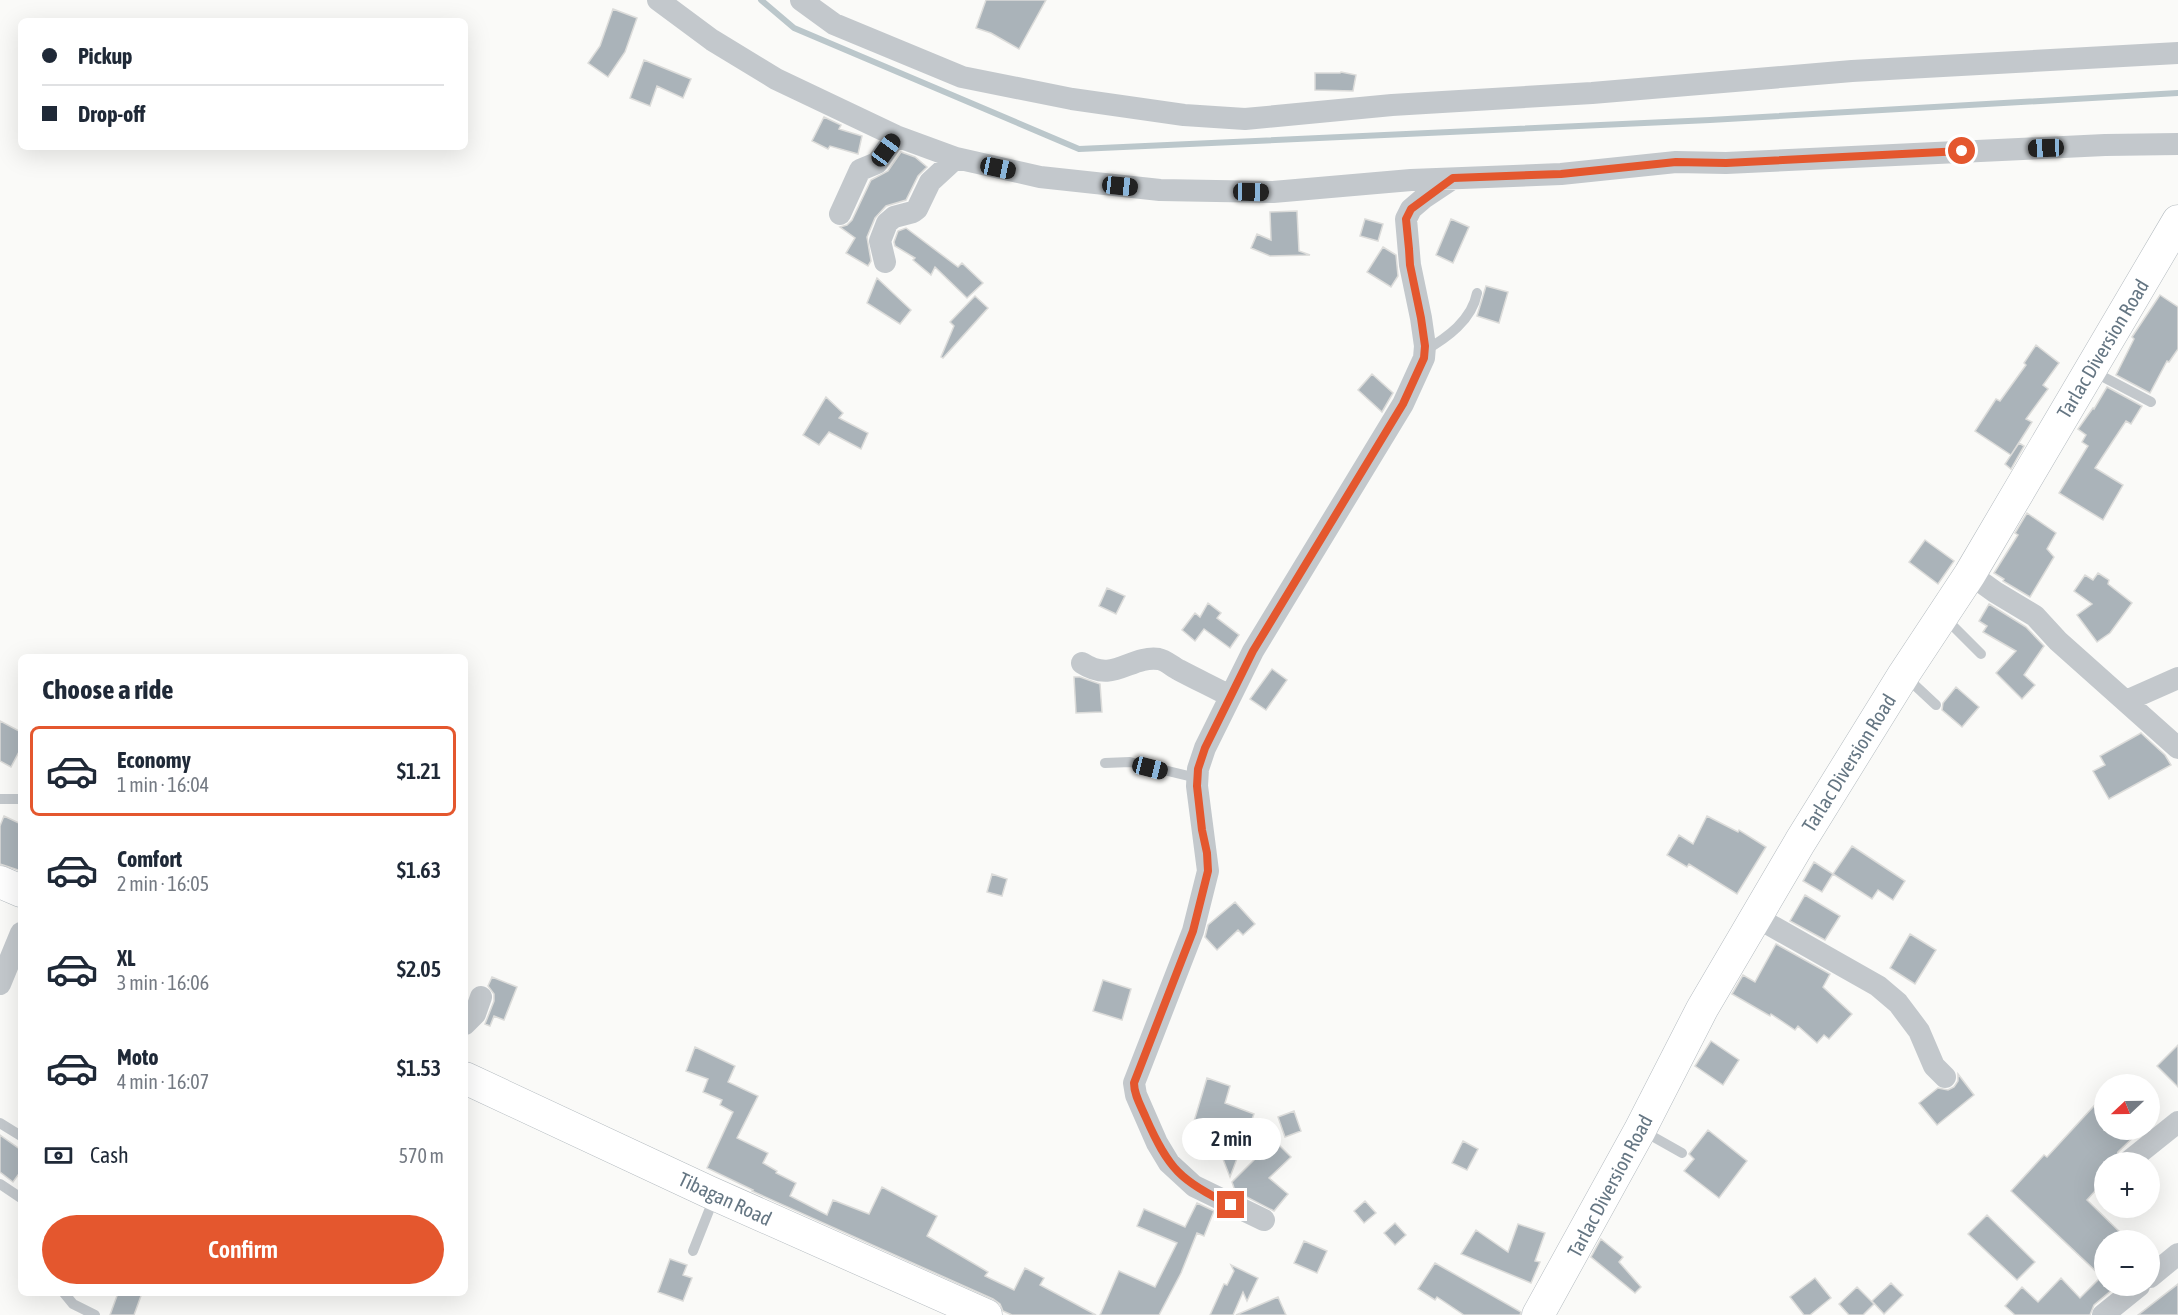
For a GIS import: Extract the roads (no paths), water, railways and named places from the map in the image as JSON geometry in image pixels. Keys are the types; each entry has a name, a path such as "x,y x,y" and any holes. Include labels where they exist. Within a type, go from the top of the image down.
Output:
{"main road":[{"name":"Tarlac Diversion Road","path":"1538,1315 1640,1130 1702,1009 1904,675 1970,573 2178,222"},
{"path":"0,882 18,890"},
{"name":"Tibagan Road","path":"468,1079 715,1195 986,1315"}],"street":[{"path":"658,0 712,40 776,79 896,136 956,158 1040,177 1160,190 1273,192 1411,180 1561,174 1676,162 1726,163 2039,148 2178,144"},
{"path":"801,0 834,24 962,77 1072,99 1184,115 1245,119 1392,105 1592,93 1852,71 2178,53"},
{"path":"840,214 860,170 877,163 896,136"},
{"path":"885,262 880,241 887,223 894,217 917,209 930,182 956,158"},
{"path":"1264,1220 1194,1186 1169,1163 1157,1143 1134,1089 1138,1069 1193,931 1208,871 1197,778 1205,748 1253,651 1403,404 1424,358 1421,318 1410,265 1406,219 1411,209 1453,178"},
{"path":"1970,573 1995,592 2035,616 2058,640 2178,748"},
{"path":"1082,663 1090,668 1108,671 1160,659 1230,696"},
{"path":"2126,701 2178,678"},
{"path":"1756,917 1878,986 1898,1003 1919,1031 1934,1066 1945,1077"},
{"path":"0,984 18,940"},
{"path":"468,1021 475,1014 481,997"},
{"path":"2140,1152 2178,1122"},
{"path":"2160,1269 2178,1254"},
{"path":"2103,1315 2127,1296"}],"lane":[{"path":"1424,351 1447,336 1467,317 1475,304 1477,293"},
{"path":"2091,370 2151,402"},
{"path":"1942,614 1981,654"},
{"path":"1904,675 1936,705"},
{"path":"1105,763 1130,762 1197,778"},
{"path":"0,799 18,799"},
{"path":"0,1124 18,1134"},
{"path":"1640,1130 1682,1153"},
{"path":"0,1184 18,1193"},
{"path":"693,1251 715,1195"},
{"path":"66,1296 73,1304 96,1315"}],"waterway":[{"path":"761,0 794,28 1079,149 1710,120 2178,93"}]}
